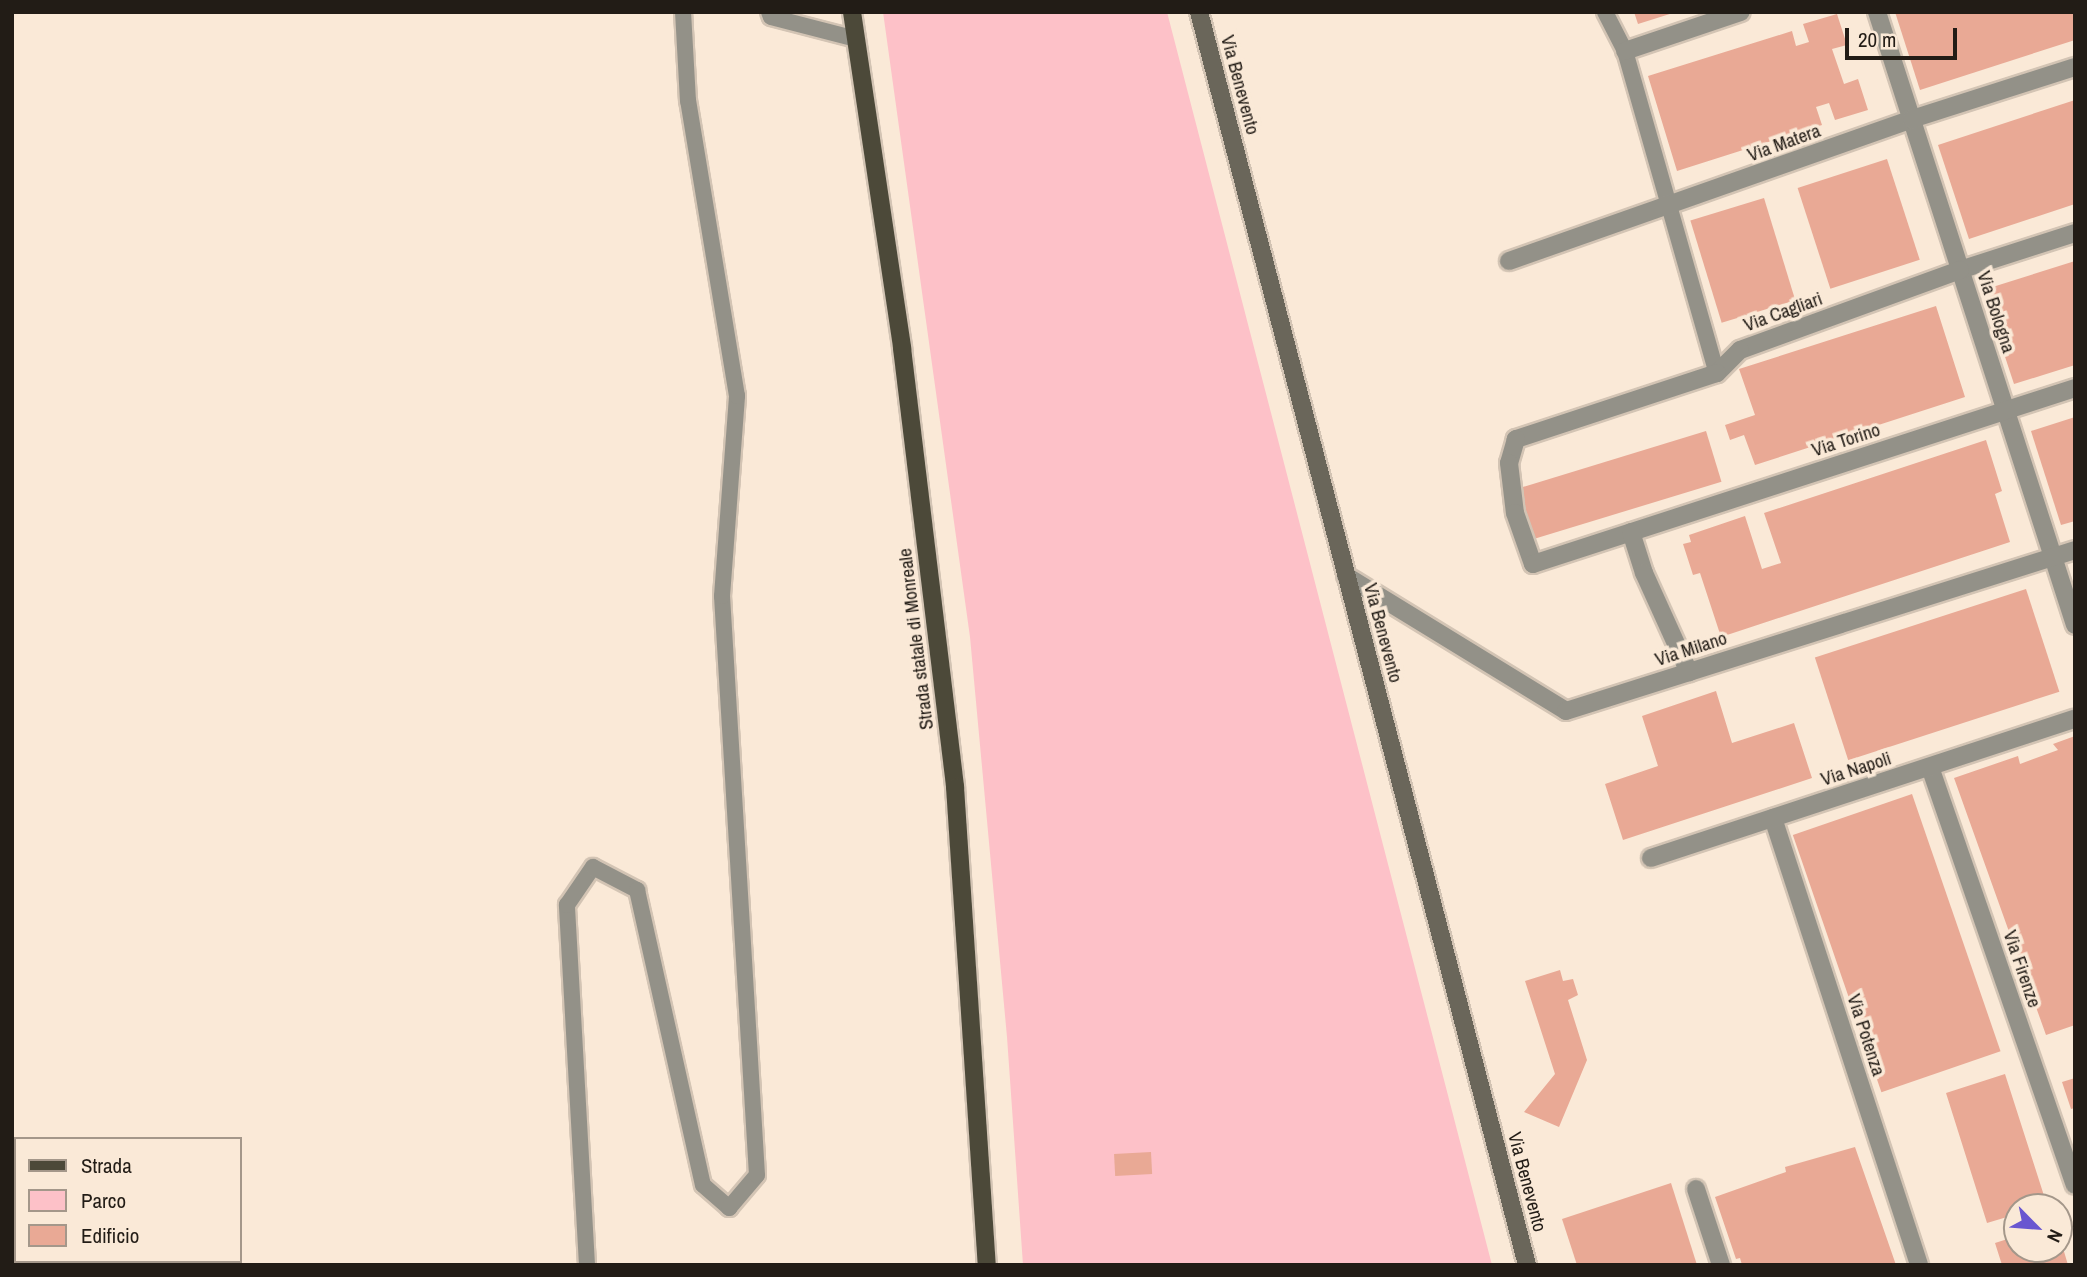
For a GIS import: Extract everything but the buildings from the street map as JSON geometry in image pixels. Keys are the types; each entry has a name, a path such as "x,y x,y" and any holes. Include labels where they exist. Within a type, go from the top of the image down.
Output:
{"main road":[{"name":"Strada statale di Monreale","path":"852,12 902,348 955,787 987,1265"},
{"name":"Via Benevento","path":"1199,12 1527,1265"}],"street":[{"path":"1625,51 1741,12"},
{"name":"Via Bologna","path":"1877,12 2075,625"},
{"name":"Via Matera","path":"1509,261 1670,207 1912,119 2075,67"},
{"name":"Via Cagliari","path":"1533,564 1515,513 1509,463 1516,439 1717,373 1740,350 1960,270 2075,233"},
{"name":"Via Torino","path":"1533,564 2075,388"},
{"path":"1631,532 1644,573 1689,672"},
{"name":"Via Milano","path":"1346,576 1566,711 2075,550"},
{"name":"Via Napoli","path":"1651,858 2075,719"},
{"name":"Via Firenze","path":"1930,767 2075,1185"},
{"name":"Via Potenza","path":"1773,818 1919,1265"},
{"path":"1696,1189 1721,1265"}],"lane":[{"path":"587,1265 567,905 593,867 637,890 703,1185 729,1208 757,1175 722,596 737,396 688,101 683,12"},
{"path":"769,12 771,17 856,39"},
{"path":"1605,12 1625,51 1717,373"}],"green space":[{"path":"883,12 1167,12 1492,1265 1023,1265 1007,1037 970,637"}]}
